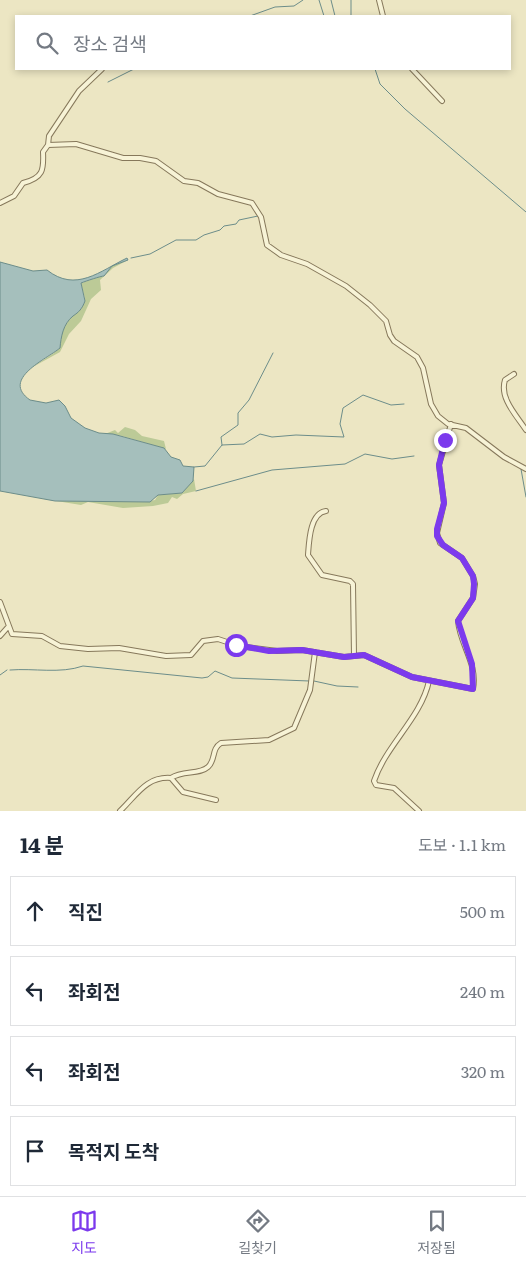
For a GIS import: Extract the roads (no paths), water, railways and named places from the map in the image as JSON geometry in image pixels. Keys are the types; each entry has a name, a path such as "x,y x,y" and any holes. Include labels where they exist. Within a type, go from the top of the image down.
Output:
{"street":[{"path":"378,0 383,15"},
{"path":"0,203 14,196 23,183 34,181 37,178 44,166 43,152 48,144 49,136 79,91 101,70"},
{"path":"413,70 442,101"},
{"path":"48,144 76,144 123,158 140,158 156,161 184,181 198,183 218,194 252,203 261,218 266,245 281,256 307,264 350,289 386,321 394,341 418,357 423,368 432,408 442,420 466,428 504,457 526,469"},
{"path":"514,374 504,382 504,391 510,406 526,430"},
{"path":"0,602 8,627 15,636 42,636 60,646 88,649 119,648 166,656 189,656 203,641 214,639 226,640 239,646 269,651 368,656 412,677 473,689 472,664 458,621 473,598 474,580 462,558 440,543 436,533 444,503 439,465 451,424"},
{"path":"326,511 318,513 314,519 308,555 322,575 350,581 353,584 354,656"},
{"path":"0,636 8,627"},
{"path":"120,811 146,784 156,778 171,778 182,772 202,771 208,767 216,748 221,743 269,740 294,728 310,690 315,652"},
{"path":"419,811 394,788 376,785 374,780 396,740 412,718 428,681"},
{"path":"171,778 183,792 216,800"}],"water":[{"path":"127,258 128,260 112,266"},
{"path":"0,262 33,271 47,270 58,277 68,280 88,278 112,266 104,276 81,283 85,301 83,306 65,327 60,348 29,370 23,377 20,385 22,392 30,400 46,403 59,400 65,406 71,418 85,428 164,448 171,457 180,460 183,466 194,467 193,481 182,493 158,495 150,502 55,501 0,491"}],"waterway":[{"path":"253,15 275,7 294,6 303,0"},
{"path":"319,0 324,15"},
{"path":"331,0 335,15"},
{"path":"351,0 351,15"},
{"path":"108,82 132,70"},
{"path":"375,70 380,84 405,109 526,212"},
{"path":"131,258 150,254 176,240 196,240 204,235 220,230 224,226 236,224 239,220 258,216"},
{"path":"222,445 221,437 238,425 238,413 249,400 273,353"},
{"path":"194,467 205,466 222,445 244,444 260,434 272,437 296,435 344,437 340,424 343,408 363,395 391,405 404,404"},
{"path":"196,491 272,470 345,464 365,454 392,459 414,456"},
{"path":"521,469 526,497"},
{"path":"10,670 65,670 83,666 202,678 208,677 215,671 232,678 309,681"},
{"path":"0,675 7,670"},
{"path":"314,681 337,686 358,687"}]}
